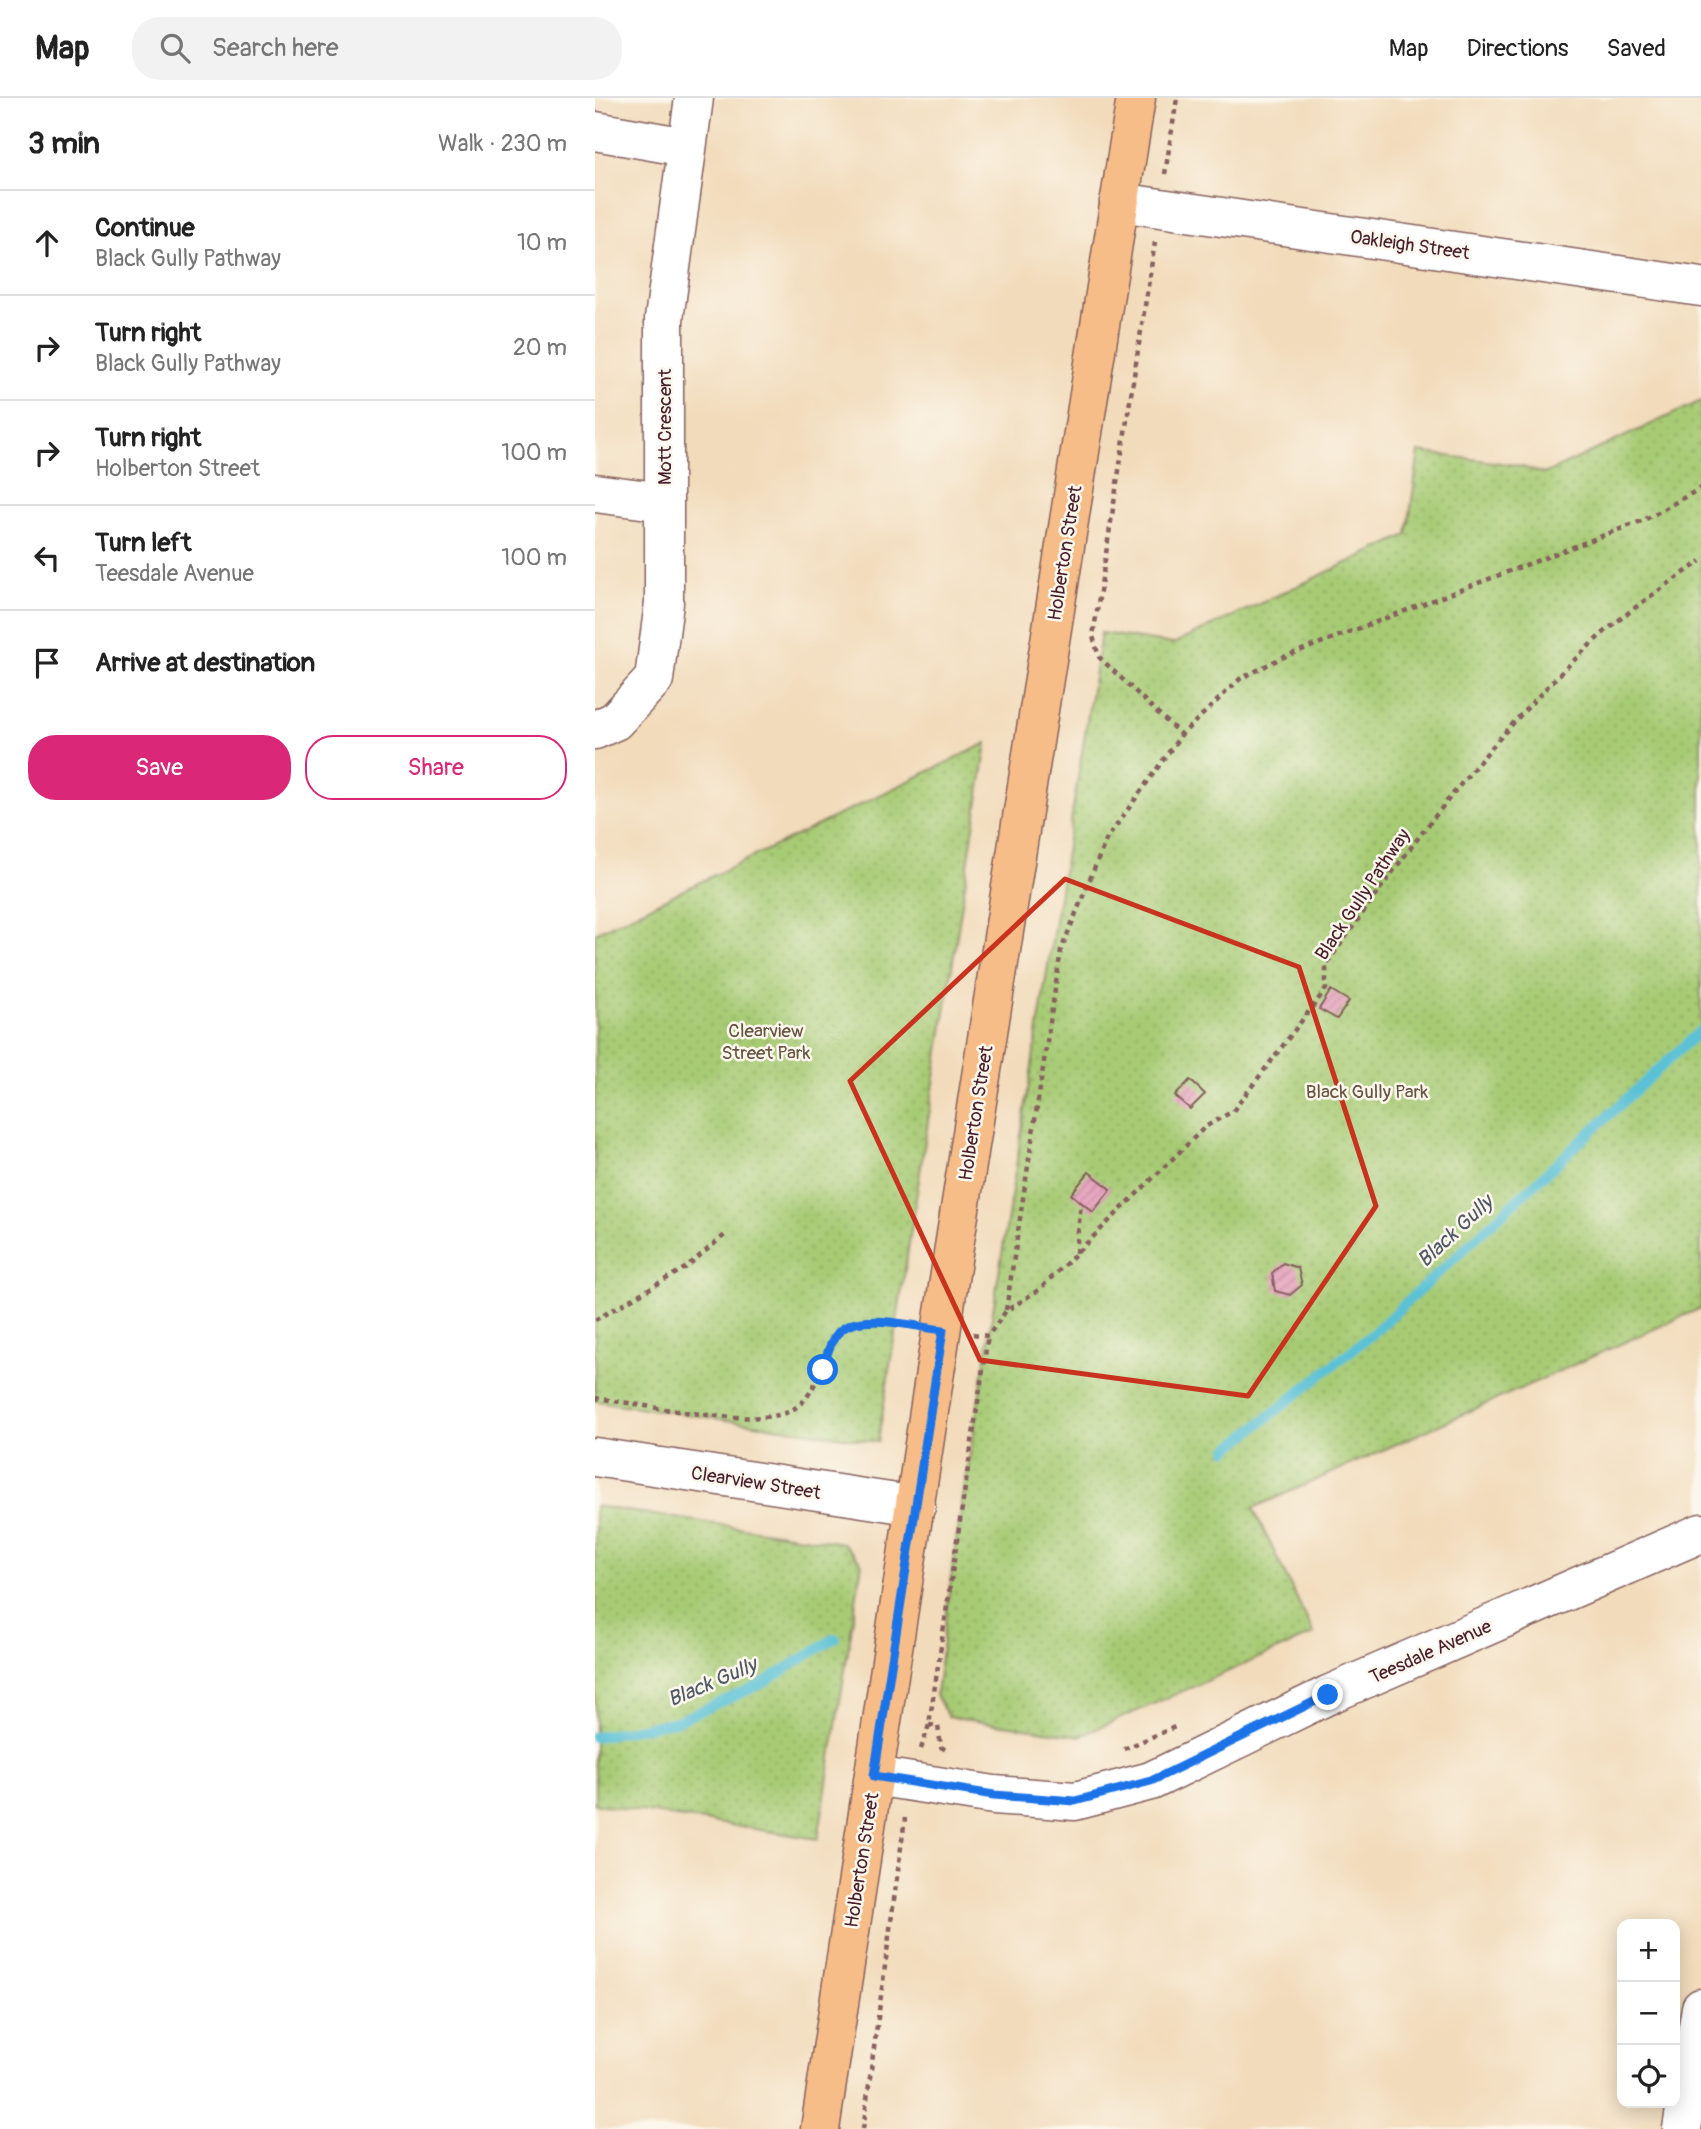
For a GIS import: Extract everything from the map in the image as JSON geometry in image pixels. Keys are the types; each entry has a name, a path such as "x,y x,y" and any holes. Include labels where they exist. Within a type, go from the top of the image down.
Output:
{"main road":[{"name":"Holberton Street","path":"820,2129 892,1780 916,1506 1136,98"}],"street":[{"name":"Mott Crescent","path":"595,730 615,720 654,679 664,603 664,319 694,98"},
{"path":"595,131 686,147"},
{"name":"Oakleigh Street","path":"1119,202 1701,287"},
{"path":"595,493 664,502"},
{"name":"Clearview Street","path":"595,1457 916,1506"},
{"name":"Teesdale Avenue","path":"892,1780 994,1795 1075,1801 1151,1781 1328,1695 1701,1533"},
{"path":"1682,2129 1701,2008"}],"path":[{"path":"1177,98 1093,636 1099,657 1181,735 1240,679 1281,658 1644,520 1701,488"},
{"name":"Black Gully Pathway","path":"1181,735 1106,840 1061,950 1006,1311 1040,1289 1205,1127 1233,1111 1326,989 1325,965 1402,857 1505,733 1591,644 1701,561"},
{"path":"1076,1254 1081,1202"},
{"path":"595,1320 685,1268 726,1234"},
{"path":"595,1398 754,1419 785,1413 814,1391 830,1346 837,1334 848,1324 863,1320 943,1330"},
{"path":"863,2129 892,1780 929,1725 988,1336"},
{"path":"1115,1754 1186,1723"},
{"path":"929,1725 938,1726 941,1747 950,1752"}],"highlighted area":[{"path":"1065,879 1299,967 1376,1206 1248,1396 980,1360 850,1081"}],"green space":[{"name":"Black Gully Park","path":"1701,401 1701,1308 1253,1508 1314,1634 1080,1736 948,1717 936,1695 954,1555 1101,633 1173,644 1407,535 1419,452 1516,465 1544,474"},
{"name":"Clearview Street Park","path":"987,743 878,1442 595,1401 595,933"},
{"path":"595,1506 843,1543 862,1563 818,1839 595,1804"}],"building":[{"path":"1331,990 1349,1001 1337,1019 1319,1009"},
{"path":"1190,1080 1205,1094 1190,1109 1175,1096"},
{"path":"1089,1172 1111,1189 1093,1212 1071,1194"},
{"path":"1283,1263 1298,1268 1302,1285 1290,1295 1275,1291 1272,1273"}],"waterway":[{"name":"Black Gully","path":"1227,1450 1371,1335 1701,1030"},
{"name":"Black Gully","path":"595,1737 677,1721 760,1685 835,1638"}],"route":[{"path":"823,1370 830,1346 837,1334 848,1324 863,1320 943,1330 874,1776 994,1795 1075,1801 1151,1781 1328,1695"}]}
